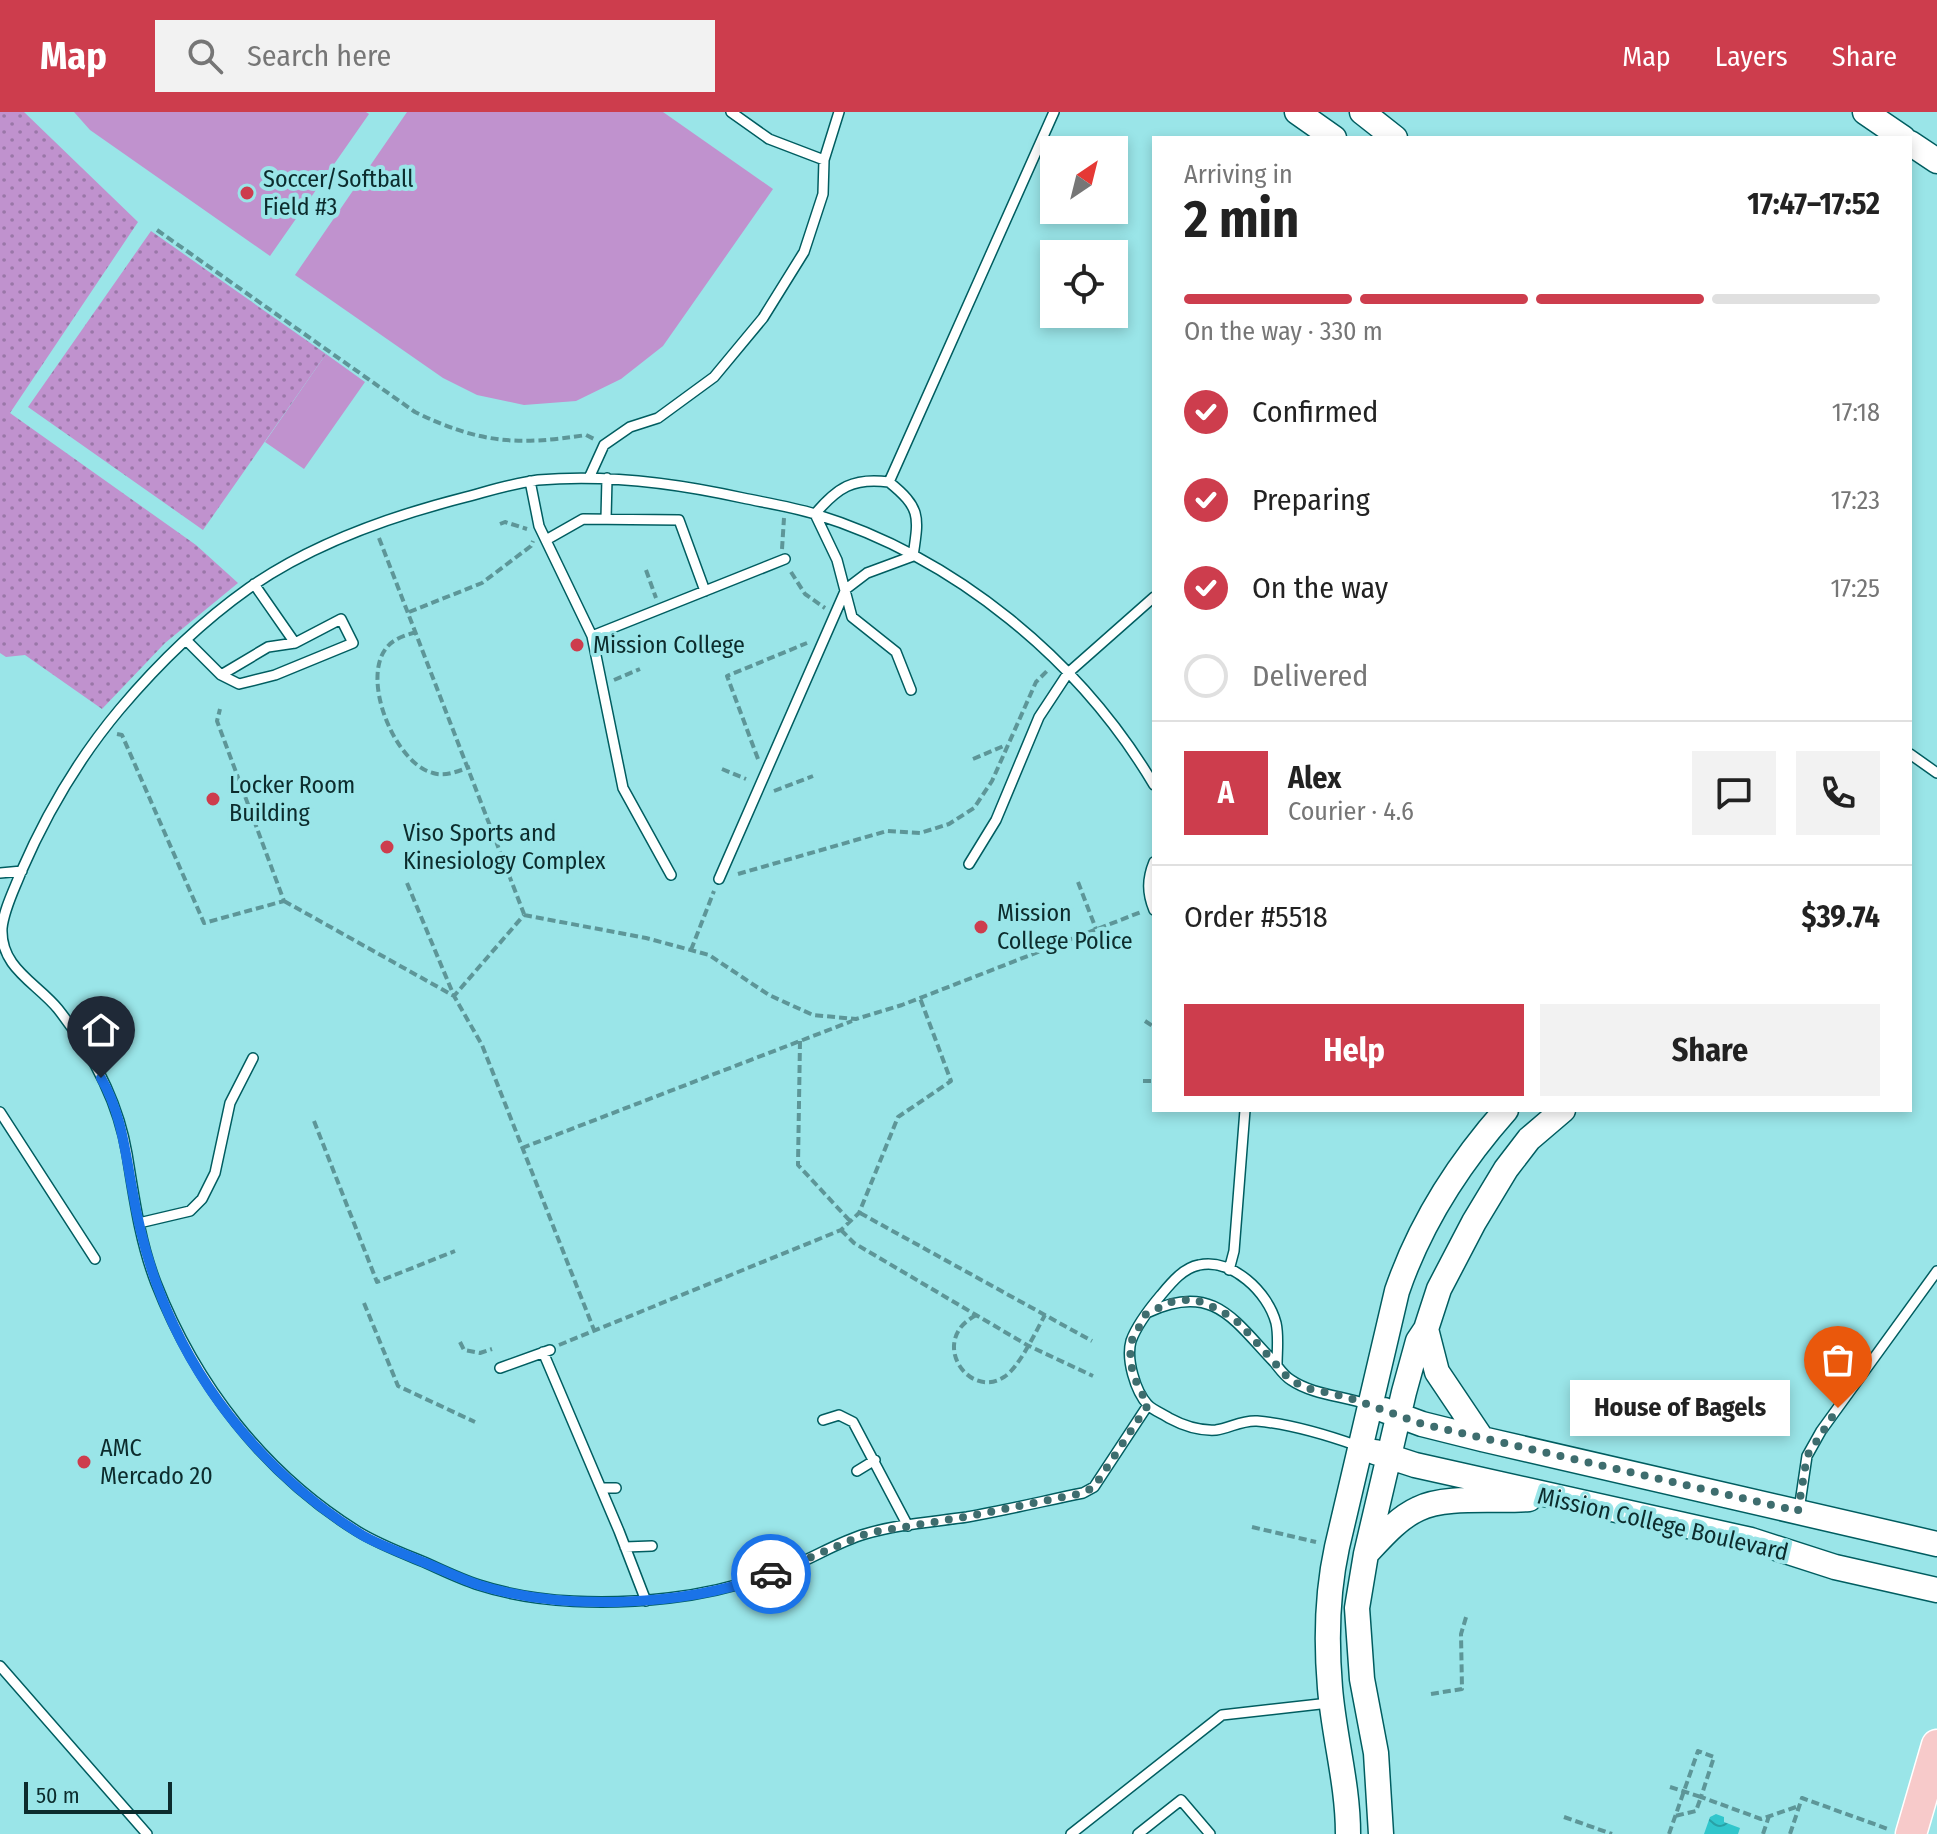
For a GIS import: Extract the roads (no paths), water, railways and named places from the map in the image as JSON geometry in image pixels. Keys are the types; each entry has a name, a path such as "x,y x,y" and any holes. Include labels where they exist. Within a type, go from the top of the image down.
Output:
{"main road":[{"path":"1901,1832 1937,1745"}],"street":[{"path":"1297,112 1331,136"},
{"path":"1362,112 1392,136"},
{"path":"1865,112 1900,136"},
{"path":"1912,144 1937,161"},
{"path":"1348,1834 1346,1783 1332,1702 1328,1614 1331,1579 1397,1291 1411,1250 1484,1134 1504,1112"},
{"path":"1381,1834 1376,1753 1358,1640 1358,1596 1399,1415 1418,1341 1426,1329 1439,1289 1474,1222 1506,1169 1529,1139 1561,1112"},
{"path":"1426,1329 1437,1372 1482,1439"},
{"name":"Mission College Boulevard","path":"1370,1405 1482,1439 1937,1544"},
{"name":"Mission College Boulevard","path":"1361,1447 1415,1465 1751,1540 1835,1567 1937,1590"},
{"path":"1366,1554 1404,1518 1416,1509 1434,1503 1551,1497"}],"lane":[{"path":"731,112 769,139 824,160"},
{"path":"589,478 604,445 630,427 658,418 714,377 763,318 804,252 823,194 824,160 839,112"},
{"path":"889,482 1054,112"},
{"path":"606,519 607,478"},
{"path":"1148,1405 1094,1487 1083,1493 868,1533 756,1579 680,1597 646,1601 555,1599 478,1585 364,1536 332,1514 287,1477 243,1433 197,1370 153,1276 139,1223 125,1144 111,1096 55,1005 14,969 3,950 1,929 22,871 74,768 143,683 186,640 254,584 326,545 430,506 530,481 607,478 700,489 815,514 913,556 954,579 990,605 1068,673 1119,732 1152,782"},
{"path":"530,481 539,526 592,636 623,788 671,875"},
{"path":"815,514 848,483 889,482 911,500 918,527 913,556"},
{"path":"815,514 837,560 852,617 896,652 911,690"},
{"path":"546,540 583,519 679,520 705,591"},
{"path":"719,879 846,589 867,573 913,556"},
{"path":"592,636 785,559"},
{"path":"254,584 295,643"},
{"path":"969,864 996,820 1039,717 1068,673 1152,599"},
{"path":"186,640 221,675 239,684 275,675 353,643 341,619 295,643 268,647 221,675"},
{"path":"1912,755 1937,773"},
{"path":"1152,866 1148,890 1152,904"},
{"path":"0,873 22,871"},
{"path":"139,1223 190,1211 202,1199 215,1173 230,1103 253,1058"},
{"path":"0,1112 95,1259"},
{"path":"1229,1270 1234,1251 1245,1112"},
{"path":"1277,1365 1278,1337 1266,1301 1247,1280 1229,1270 1199,1265 1182,1272 1146,1314 1131,1342 1130,1362 1148,1405 1172,1419 1194,1428 1216,1430 1237,1422 1255,1421 1340,1439 1361,1447"},
{"path":"1798,1511 1807,1456 1821,1431 1937,1271"},
{"path":"1146,1314 1171,1302 1194,1299 1220,1310 1239,1323 1289,1379 1306,1388 1370,1405"},
{"path":"500,1368 546,1351 646,1601"},
{"path":"823,1420 839,1415 853,1422 908,1526"},
{"path":"857,1471 875,1460"},
{"path":"601,1488 616,1488"},
{"path":"625,1547 652,1546"},
{"path":"0,1666 147,1834"},
{"path":"1071,1834 1222,1715 1332,1702"},
{"path":"1141,1833 1181,1800 1210,1834"}],"water":[{"path":"1716,1814 1724,1817 1724,1822 1740,1828 1738,1834 1704,1834 1710,1817"}],"place":[{"name":"Soccer/Softball Field #3","path":"247,193"},
{"name":"Mission College","path":"577,645"},
{"name":"Locker Room Building","path":"213,799"},
{"name":"Viso Sports and Kinesiology Complex","path":"387,847"},
{"name":"Mission College Police","path":"981,927"},
{"name":"House of Bagels","path":"1838,1408"},
{"name":"AMC Mercado 20","path":"84,1462"}]}
